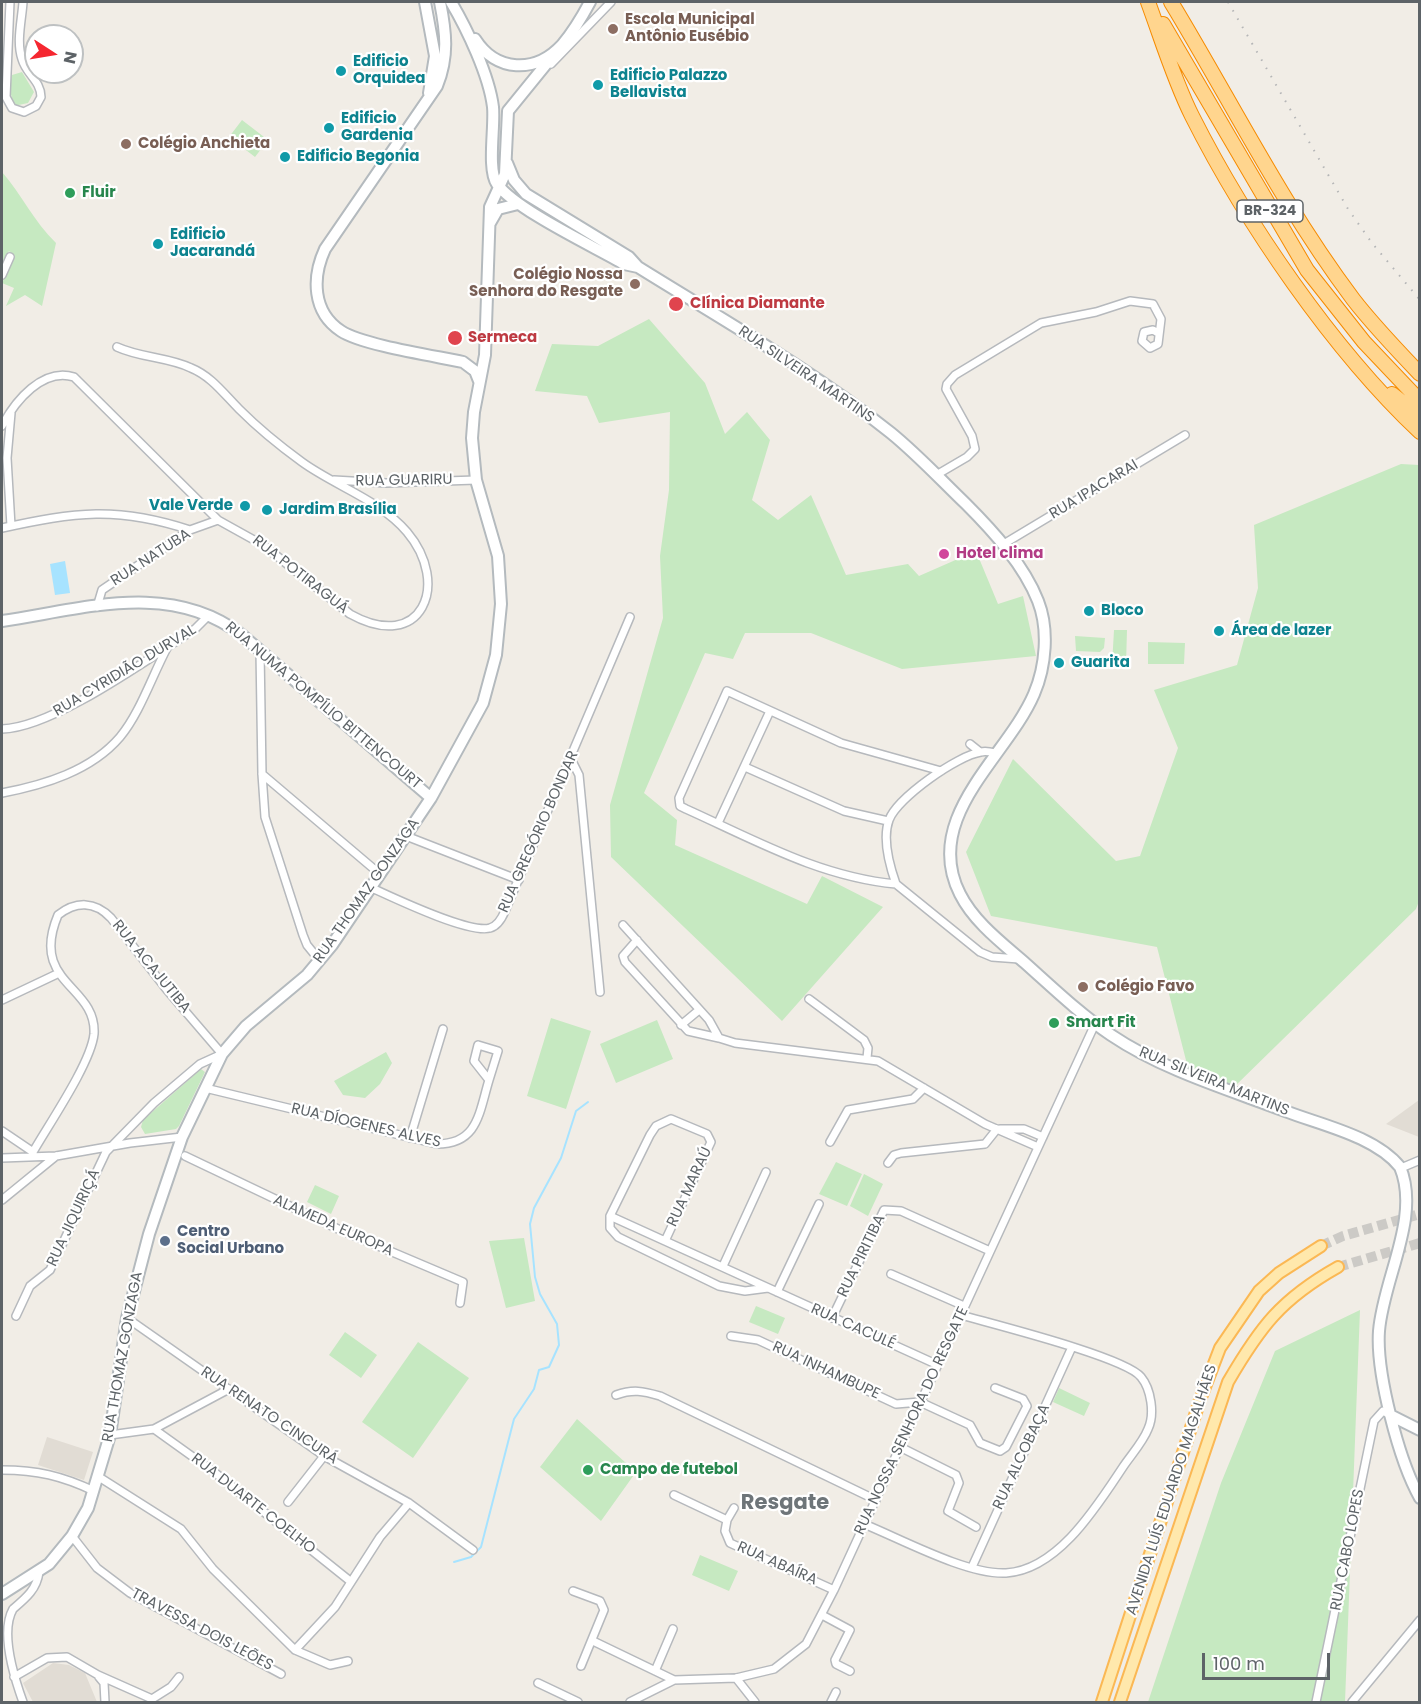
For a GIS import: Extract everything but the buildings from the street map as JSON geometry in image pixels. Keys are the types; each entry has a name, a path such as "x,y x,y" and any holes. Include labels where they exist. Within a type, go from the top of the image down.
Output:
{"highway":[{"path":"1149,2 1192,116 1240,201 1293,281 1366,375 1419,432"},
{"name":"BR-324","path":"1149,2 1307,270 1358,335 1419,401"},
{"name":"BR-324","path":"1171,2 1317,248 1354,300 1419,374"},
{"path":"1366,375 1419,416"}],"main road":[{"path":"425,2 435,56 426,105"},
{"path":"440,2 447,54 437,86 325,249 318,265 315,281 318,300 327,318 342,332 359,339 463,362 473,368 479,381"},
{"path":"506,159 505,129 508,111 560,47 589,2"},
{"path":"454,7 482,51 494,61 519,66 530,64 560,47"},
{"path":"454,7 490,91 494,127 493,171 499,186"},
{"name":"RUA THOMAZ GONZAGA","path":"2,1594 39,1572 72,1536 94,1491 110,1436 127,1318 152,1224 182,1137 222,1054 246,1026 296,986 320,961 381,875 431,798 483,703 496,655 500,628 498,556 476,480 472,438 479,381 485,355 490,207 505,174 506,159"},
{"name":"RUA SILVEIRA MARTINS","path":"506,159 514,180 526,194 629,256 638,267"},
{"name":"RUA SILVEIRA MARTINS","path":"499,186 518,204 624,264 638,267 758,340 857,408 938,474 1002,545 1028,579 1043,614 1044,653 1033,695 974,784 955,823 951,866 961,898 973,914 1020,959 1095,1024 1156,1060 1357,1139 1391,1158 1401,1168 1413,1194 1413,1224 1385,1303 1379,1340 1382,1372 1392,1416 1405,1466 1419,1498"},
{"path":"489,229 491,219 498,209 518,204"},
{"path":"463,362 476,357 485,344"},
{"name":"RUA NUMA POMPÍLIO BITTENCOURT","path":"2,621 155,601 189,607 210,614 229,625 431,798"},
{"name":"AVENIDA LUÍS EDUARDO MAGALHÃES","path":"1102,1702 1200,1400 1220,1348 1259,1291 1279,1273 1321,1246"},
{"name":"AVENIDA LUÍS EDUARDO MAGALHÃES","path":"1120,1702 1228,1382 1251,1342 1271,1317 1306,1286 1338,1267"},
{"path":"1392,1416 1419,1430"}],"street":[{"path":"10,2 6,97 12,108 24,111 36,106 41,97 38,84 22,61 20,50 23,2"},
{"path":"539,72 564,52 611,2"},
{"path":"2,275 10,257"},
{"path":"938,474 967,457 975,449 972,436 946,389 947,384 955,375 1041,323 1096,312 1130,301 1147,302 1157,308 1161,319 1158,333"},
{"name":"RUA POTIRAGUÁ","path":"2,426 12,411 44,379 58,374 74,377 218,520 263,545 357,618 379,627 390,627 407,623 417,616 427,597 426,572 416,545 387,514 302,462 267,434 206,376 178,363 142,357 117,347"},
{"path":"11,526 7,458 12,411"},
{"name":"RUA IPACARAI","path":"1002,545 1185,435"},
{"name":"RUA GUARIRU","path":"332,480 386,483 476,480"},
{"path":"2,528 54,516 116,514 148,518 190,531"},
{"name":"RUA NATUBA","path":"97,607 102,590 190,531 218,520"},
{"name":"RUA CYRIDIÃO DURVAL","path":"2,729 26,726 58,713 167,647 202,624 210,614"},
{"name":"RUA GREGÓRIO BONDAR","path":"372,888 433,914 484,928 496,925 501,920 630,617"},
{"path":"2,793 64,776 83,766 113,744 128,726 167,647"},
{"path":"260,651 263,798 270,835 303,935 307,945 320,961"},
{"path":"941,771 858,750 727,691 679,798 680,806 812,867 877,883 896,884 980,951 992,957 1020,959"},
{"path":"718,823 770,711"},
{"path":"970,744 980,752"},
{"path":"896,884 888,853 888,821 911,794 941,771 980,752 995,753"},
{"path":"571,759 579,775 600,992"},
{"path":"745,767 844,811 888,821"},
{"path":"262,774 381,875"},
{"path":"406,836 519,880"},
{"name":"RUA ACAJUTIBA","path":"57,974 51,952 52,937 58,915 78,904 97,906 111,918 167,990 222,1054"},
{"path":"623,925 699,1010 719,1038"},
{"path":"637,940 623,959 681,1025 694,1034 735,1043 878,1061 998,1130 1038,1147"},
{"path":"2,1000 57,974 88,1009 93,1021 94,1033 91,1048 33,1154"},
{"path":"809,999 864,1040 868,1048 867,1058"},
{"path":"681,1025 699,1010"},
{"name":"RUA NOSSA SENHORA DO RESGATE","path":"634,1702 674,1680 736,1678 774,1669 784,1664 806,1644 876,1500 1095,1024"},
{"path":"410,1138 443,1029"},
{"name":"RUA DÍOGENES ALVES","path":"205,1088 437,1144 453,1143 466,1137 475,1124 489,1080 498,1051 478,1045 474,1061 489,1080"},
{"name":"RUA JIQUIRIÇÁ","path":"16,1316 30,1286 50,1270 102,1160 111,1146 154,1103 200,1064 222,1054"},
{"path":"830,1142 848,1110 913,1100 924,1088"},
{"name":"RUA MARAÚ","path":"610,1216 656,1126 665,1120 677,1120 707,1134 711,1142 665,1241"},
{"path":"888,1163 894,1155 901,1153 985,1144 998,1130 1024,1129 1043,1137"},
{"path":"2,1131 33,1154"},
{"path":"2,1158 33,1154 56,1156 182,1137"},
{"path":"2,1200 56,1156"},
{"name":"ALAMEDA EUROPA","path":"185,1156 338,1229 463,1282 460,1303"},
{"path":"1401,1168 1419,1160"},
{"path":"723,1266 766,1172"},
{"path":"777,1292 819,1204"},
{"name":"RUA PIRITIBA","path":"832,1318 881,1214 887,1209 901,1211 990,1251"},
{"name":"RUA CACULÉ","path":"768,1288 745,1291 720,1286 618,1237 610,1228 610,1216 938,1365"},
{"path":"891,1274 964,1306"},
{"path":"864,1524 936,1555 972,1567 1006,1573 1026,1568 1058,1549 1095,1509 1149,1428 1152,1412 1148,1390 1140,1375 1072,1347 961,1315"},
{"name":"RUA RENATO CINCURÁ","path":"127,1318 324,1456 409,1503 473,1550"},
{"name":"RUA INHAMBUPE","path":"732,1336 758,1340 896,1404 920,1402"},
{"name":"RUA ALCOBAÇA","path":"972,1567 1072,1347"},
{"path":"920,1402 970,1425 980,1443 1000,1451 1008,1443 1027,1403 995,1388"},
{"path":"110,1436 154,1429 229,1389"},
{"path":"616,1395 629,1390 643,1390 660,1396 733,1434 876,1500"},
{"name":"RUA CABO LOPES","path":"1316,1702 1374,1421 1383,1411 1392,1416"},
{"name":"RUA DUARTE COELHO","path":"154,1429 214,1473 350,1581"},
{"path":"900,1447 956,1475 959,1483 947,1509 949,1513 976,1527"},
{"path":"288,1502 324,1456"},
{"path":"2,1470 38,1471 53,1474 94,1491"},
{"path":"99,1478 181,1528 213,1569 295,1650 330,1665 342,1664 348,1660"},
{"path":"674,1495 727,1520 734,1508"},
{"path":"295,1650 335,1607 380,1537 409,1503"},
{"name":"RUA ABAÍRA","path":"727,1520 725,1531 730,1543 834,1590"},
{"name":"TRAVESSA DOIS LEÕES","path":"72,1536 97,1568 130,1593 281,1674"},
{"path":"23,1702 4,1644 5,1620 31,1593 39,1572"},
{"path":"573,1591 603,1604 604,1610 581,1666"},
{"path":"822,1615 850,1630 835,1660 836,1664 850,1671"},
{"path":"1352,1702 1419,1620"},
{"path":"655,1671 673,1629"},
{"path":"593,1641 674,1680"},
{"path":"14,1677 47,1658 57,1656 74,1659 98,1675 152,1699 171,1687 178,1677"},
{"path":"98,1675 104,1683 105,1702"},
{"path":"736,1678 755,1702"},
{"path":"538,1683 578,1702"},
{"path":"831,1702 836,1692"}],"shaded area":[{"path":"1419,1100 1419,1137 1386,1124"},
{"path":"47,1437 93,1452 84,1480 38,1465"},
{"path":"53,1663 69,1665 85,1673 97,1702 33,1702 23,1683"}],"green space":[{"path":"22,72 24,84 29,84 34,92 28,103 14,106 9,87 12,75"},
{"path":"242,120 268,140 255,157 229,137"},
{"path":"2,172 56,243 42,306 25,295 6,306 14,288 2,283 14,258 9,251 2,264"},
{"path":"649,319 705,383 725,434 747,412 770,440 752,500 778,520 811,495 846,575 908,564 919,576 976,551 998,604 1023,596 1036,656 902,669 811,633 745,633 733,659 705,653 644,793 677,820 675,845 807,904 822,876 883,907 782,1021 611,857 610,805 663,618 660,556 669,490 670,412 599,423 587,396 535,391 552,344 598,346"},
{"path":"1401,464 1419,465 1419,901 1416,909 1232,1089 1189,1072 1157,947 991,916 966,852 1013,759 1116,861 1140,856 1178,748 1154,690 1237,665 1258,588 1254,525"},
{"path":"1114,630 1127,630 1126,665 1112,665"},
{"path":"1075,636 1105,638 1104,648 1100,652 1076,651"},
{"path":"1148,642 1185,643 1184,664 1148,664"},
{"path":"551,1018 591,1031 566,1109 527,1096"},
{"path":"657,1020 673,1059 616,1083 600,1044"},
{"path":"386,1052 392,1063 380,1084 365,1098 343,1095 334,1081"},
{"path":"201,1069 205,1072 179,1126 176,1129 145,1134 141,1127 143,1120"},
{"path":"836,1162 862,1174 847,1206 819,1194"},
{"path":"864,1174 883,1184 868,1216 850,1206"},
{"path":"315,1185 339,1196 331,1214 307,1202"},
{"path":"524,1238 535,1301 506,1308 489,1241"},
{"path":"756,1306 785,1318 778,1334 749,1322"},
{"path":"1360,1310 1345,1702 1148,1702 1221,1483 1275,1351"},
{"path":"345,1332 377,1355 361,1378 329,1355"},
{"path":"418,1342 469,1378 413,1458 362,1422"},
{"path":"1059,1388 1090,1403 1084,1416 1053,1402"},
{"name":"Campo de futebol","path":"577,1419 636,1472 601,1521 540,1467"},
{"path":"700,1555 738,1571 729,1591 692,1575"}],"water":[{"path":"65,561 70,593 55,595 50,564"}],"waterway":[{"path":"454,1562 471,1557 481,1547 514,1419 534,1389 539,1370 549,1367 559,1345 557,1324 540,1294 535,1277 530,1224 534,1208 561,1158 576,1111 588,1102"}],"tunnel":[{"path":"1321,1246 1343,1236 1420,1214"},
{"path":"1338,1267 1420,1243"}],"railway":[{"path":"1228,2 1348,209 1372,243 1420,300"}],"place":[{"name":"Escola Municipal Antônio Eusébio","path":"613,29"},
{"name":"Edificio Orquidea","path":"341,71"},
{"name":"Edificio Palazzo Bellavista","path":"598,85"},
{"name":"Edificio Gardenia","path":"329,128"},
{"name":"Colégio Anchieta","path":"126,144"},
{"name":"Edificio Begonia","path":"285,157"},
{"name":"Fluir","path":"70,193"},
{"name":"Edificio Jacarandá","path":"158,244"},
{"name":"Colégio Nossa Senhora do Resgate","path":"635,284"},
{"name":"Clínica Diamante","path":"676,304"},
{"name":"Sermeca","path":"455,338"},
{"name":"Vale Verde","path":"245,506"},
{"name":"Jardim Brasília","path":"267,510"},
{"name":"Hotel clima","path":"944,554"},
{"name":"Bloco","path":"1089,611"},
{"name":"Área de lazer","path":"1219,631"},
{"name":"Guarita","path":"1059,663"},
{"name":"Colégio Favo","path":"1083,987"},
{"name":"Smart Fit","path":"1054,1023"},
{"name":"Centro Social Urbano","path":"165,1241"},
{"name":"Campo de futebol","path":"588,1470"}],"district":[{"name":"Resgate","path":"785,1504"}]}
